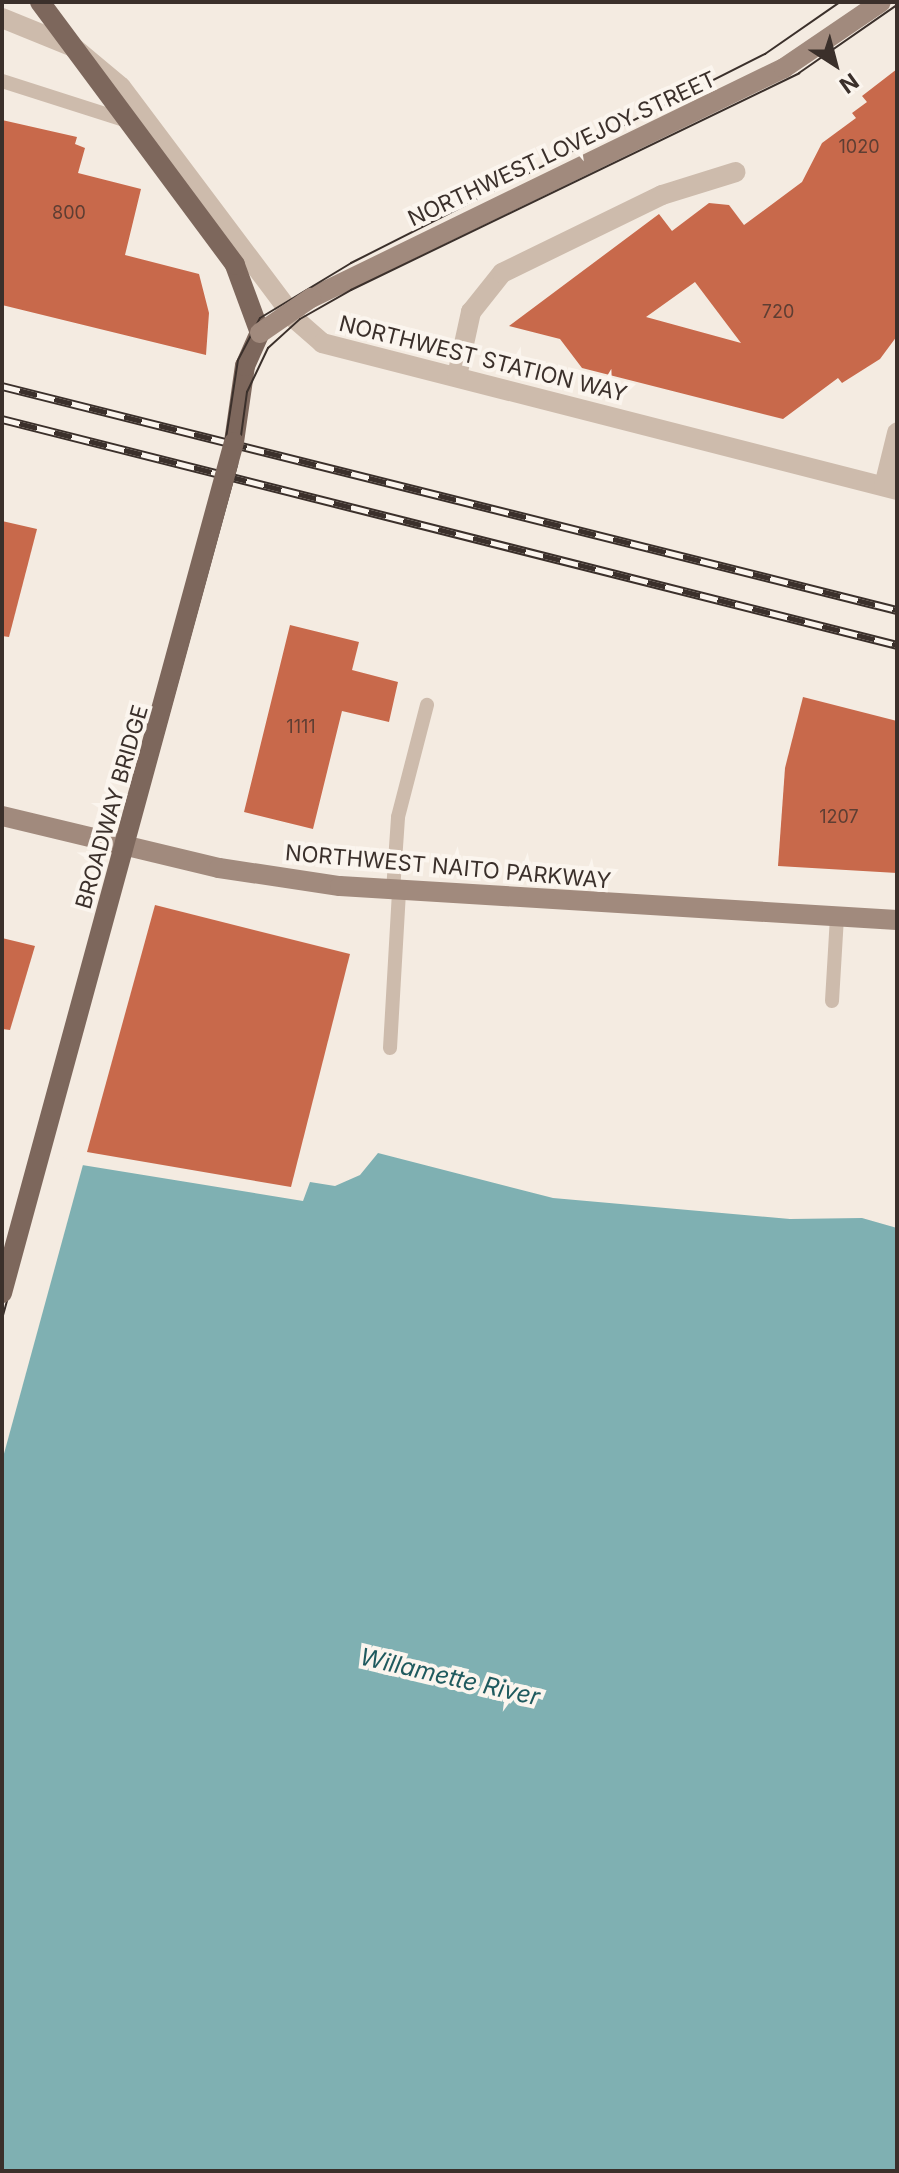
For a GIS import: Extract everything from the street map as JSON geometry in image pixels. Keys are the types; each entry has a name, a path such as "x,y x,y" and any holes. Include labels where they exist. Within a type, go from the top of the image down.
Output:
{"main road":[{"path":"40,2 210,225 260,333"},
{"name":"NORTHWEST LOVEJOY STREET","path":"260,333 412,247 724,99 804,57 881,2"},
{"name":"BROADWAY BRIDGE","path":"2,1293 199,586 231,461 245,366 260,333"},
{"name":"NORTHWEST NAITO PARKWAY","path":"2,816 219,868 396,891 897,920"}],"street":[{"name":"NORTHWEST STATION WAY","path":"2,18 88,57 152,128 312,336 890,488"},
{"path":"457,376 471,312 502,273 662,195 736,172"},
{"path":"890,488 897,433"}],"lane":[{"path":"2,81 152,128"},
{"path":"390,1048 398,817 427,705"},
{"path":"832,1001 837,916"}],"water":[{"name":"Willamette River","path":"2,1152 303,1201 310,1182 335,1186 360,1175 378,1153 553,1198 790,1219 862,1218 897,1228 897,2171 2,2171"}],"pier":[{"path":"3,1148 84,1161 2,1461 2,1151"}],"building":[{"path":"897,69 897,336 880,359 842,383 838,378 783,419 582,368 560,339 509,326 659,214 672,231 709,203 729,205 744,225 802,182 822,143 856,118 852,113 867,102 862,96","holes":["695,282 741,343 646,317"]},
{"path":"2,120 77,137 75,144 85,148 78,173 141,189 125,255 199,274 209,313 206,355 2,305"},
{"path":"2,521 37,529 9,637 2,636"},
{"path":"290,625 359,642 352,670 398,682 389,722 342,711 313,829 244,812"},
{"path":"803,697 897,721 897,873 778,866 785,768"},
{"path":"155,905 350,954 291,1187 87,1152"},
{"path":"2,938 35,946 10,1030 2,1029"}],"tram line":[{"path":"189,596 219,484 238,360 260,318 351,263 765,54 840,2"},
{"path":"2,1319 237,465 247,392 268,348 300,319 351,290 799,73 897,5"},
{"path":"2,1272 70,1028"}],"railway":[{"path":"2,386 897,610"},
{"path":"2,419 897,645"}]}
